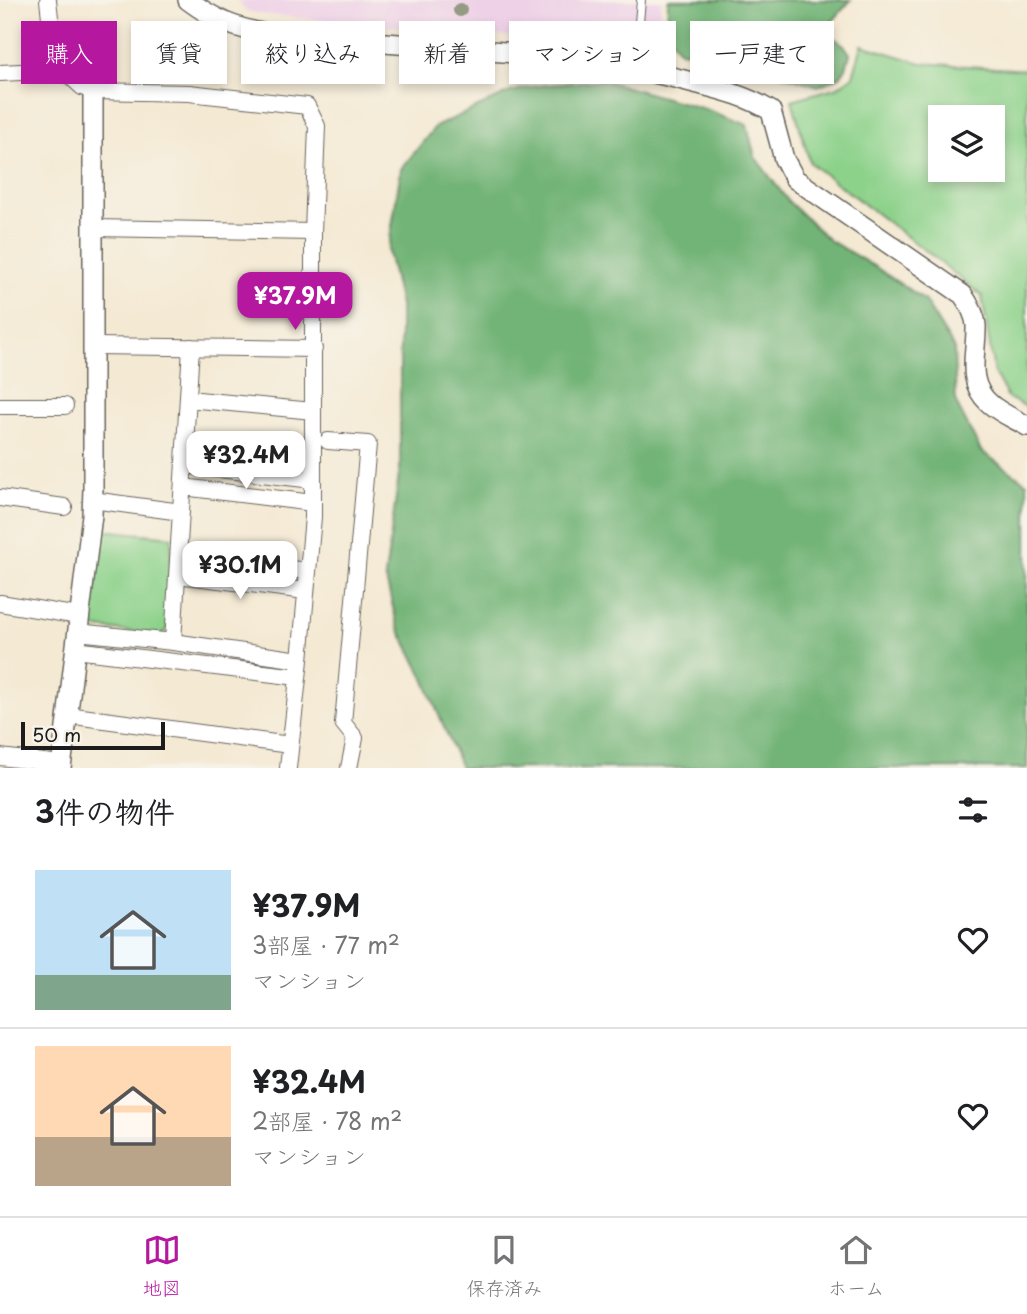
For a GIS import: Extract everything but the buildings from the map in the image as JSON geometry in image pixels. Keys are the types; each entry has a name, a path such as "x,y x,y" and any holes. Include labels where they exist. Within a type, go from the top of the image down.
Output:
{"street":[{"path":"48,0 50,21"},
{"path":"188,0 207,14 236,28 267,34 509,52"},
{"path":"0,73 21,72"},
{"path":"676,78 751,98 771,111 784,159 795,179 963,295 976,323 972,373 979,390 989,403 1027,426"},
{"path":"78,84 93,91 189,93 307,106 317,126 313,232 313,503 288,768"},
{"path":"0,757 61,766 92,500 93,91"},
{"path":"93,228 313,232"},
{"path":"94,346 314,349"},
{"path":"173,642 191,346"},
{"path":"188,399 313,411"},
{"path":"0,406 65,406"},
{"path":"328,441 368,444 343,723 355,738 349,768"},
{"path":"184,465 313,480"},
{"path":"183,487 313,503"},
{"path":"0,498 64,507"},
{"path":"92,500 181,512"},
{"path":"179,556 308,571"},
{"path":"178,575 306,591"},
{"path":"0,603 77,633 298,677"},
{"path":"77,633 173,642 300,660"},
{"path":"67,716 290,746"}],"lane":[{"path":"639,21 641,0"}],"shaded area":[{"path":"237,0 661,0 660,21 509,21 509,37 495,35 495,21 399,21 399,27 385,26 385,21 334,21 246,11"}],"green space":[{"path":"668,0 851,0 833,21 690,21 690,52 680,51 676,46 676,21 667,21"},
{"path":"834,38 850,54 840,77 834,79"},
{"path":"862,45 921,63 1027,70 1027,407 1008,398 994,372 982,296 810,163 792,100 838,87 853,76"},
{"path":"616,84 705,109 747,125 755,157 789,202 829,240 924,300 954,348 956,403 981,451 1027,483 1027,768 461,768 423,676 398,627 385,576 400,468 400,305 388,252 401,169 435,127 510,92 537,86"},
{"path":"102,530 172,537 167,630 161,635 96,628 91,622"}]}
